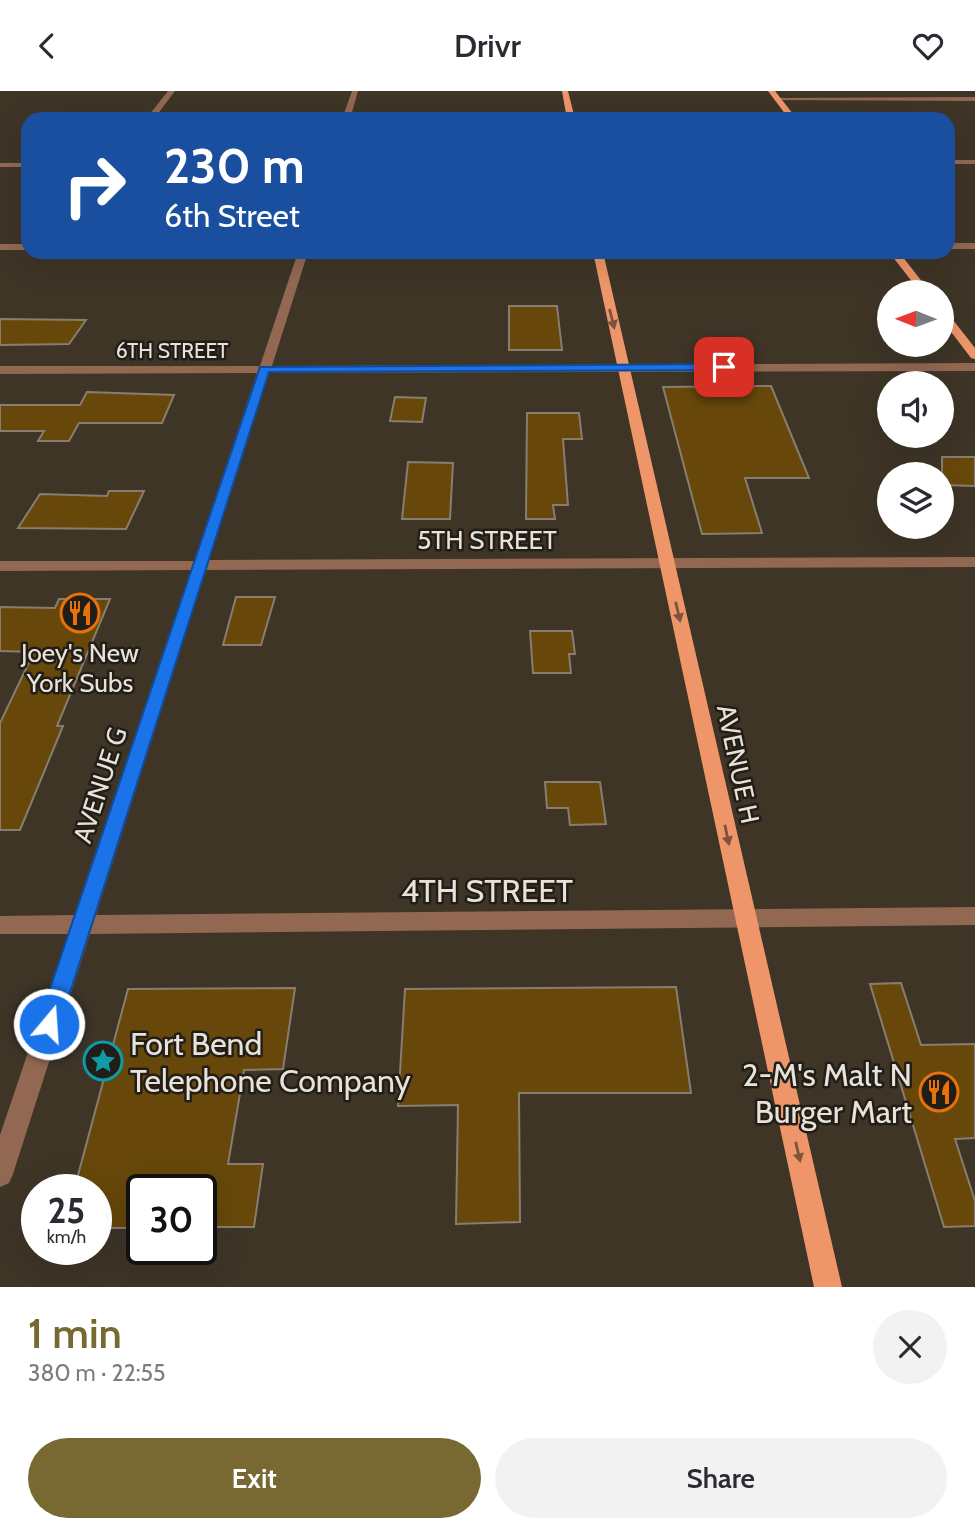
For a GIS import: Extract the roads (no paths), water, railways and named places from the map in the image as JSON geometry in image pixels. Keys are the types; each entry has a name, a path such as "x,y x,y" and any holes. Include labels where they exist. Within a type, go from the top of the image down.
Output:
{"main road":[{"path":"565,91 570,112"},
{"path":"771,91 787,112"},
{"name":"AVENUE H","path":"600,259 828,1287"},
{"path":"899,259 916,280"},
{"path":"954,329 975,356"}],"street":[{"path":"156,112 172,91"},
{"path":"348,112 355,91"},
{"path":"777,100 975,99"},
{"path":"955,162 975,162"},
{"path":"0,165 21,165"},
{"path":"955,246 975,246"},
{"path":"0,247 21,247"},
{"name":"AVENUE G","path":"0,1174 301,259"},
{"name":"6TH STREET","path":"0,370 975,367"},
{"name":"5TH STREET","path":"0,566 975,562"},
{"name":"4TH STREET","path":"0,925 975,916"}],"place":[{"name":"Joey's New York Subs","path":"80,613"},
{"name":"Fort Bend Telephone Company","path":"103,1061"},
{"name":"2-M's Malt N Burger Mart","path":"939,1092"}]}
